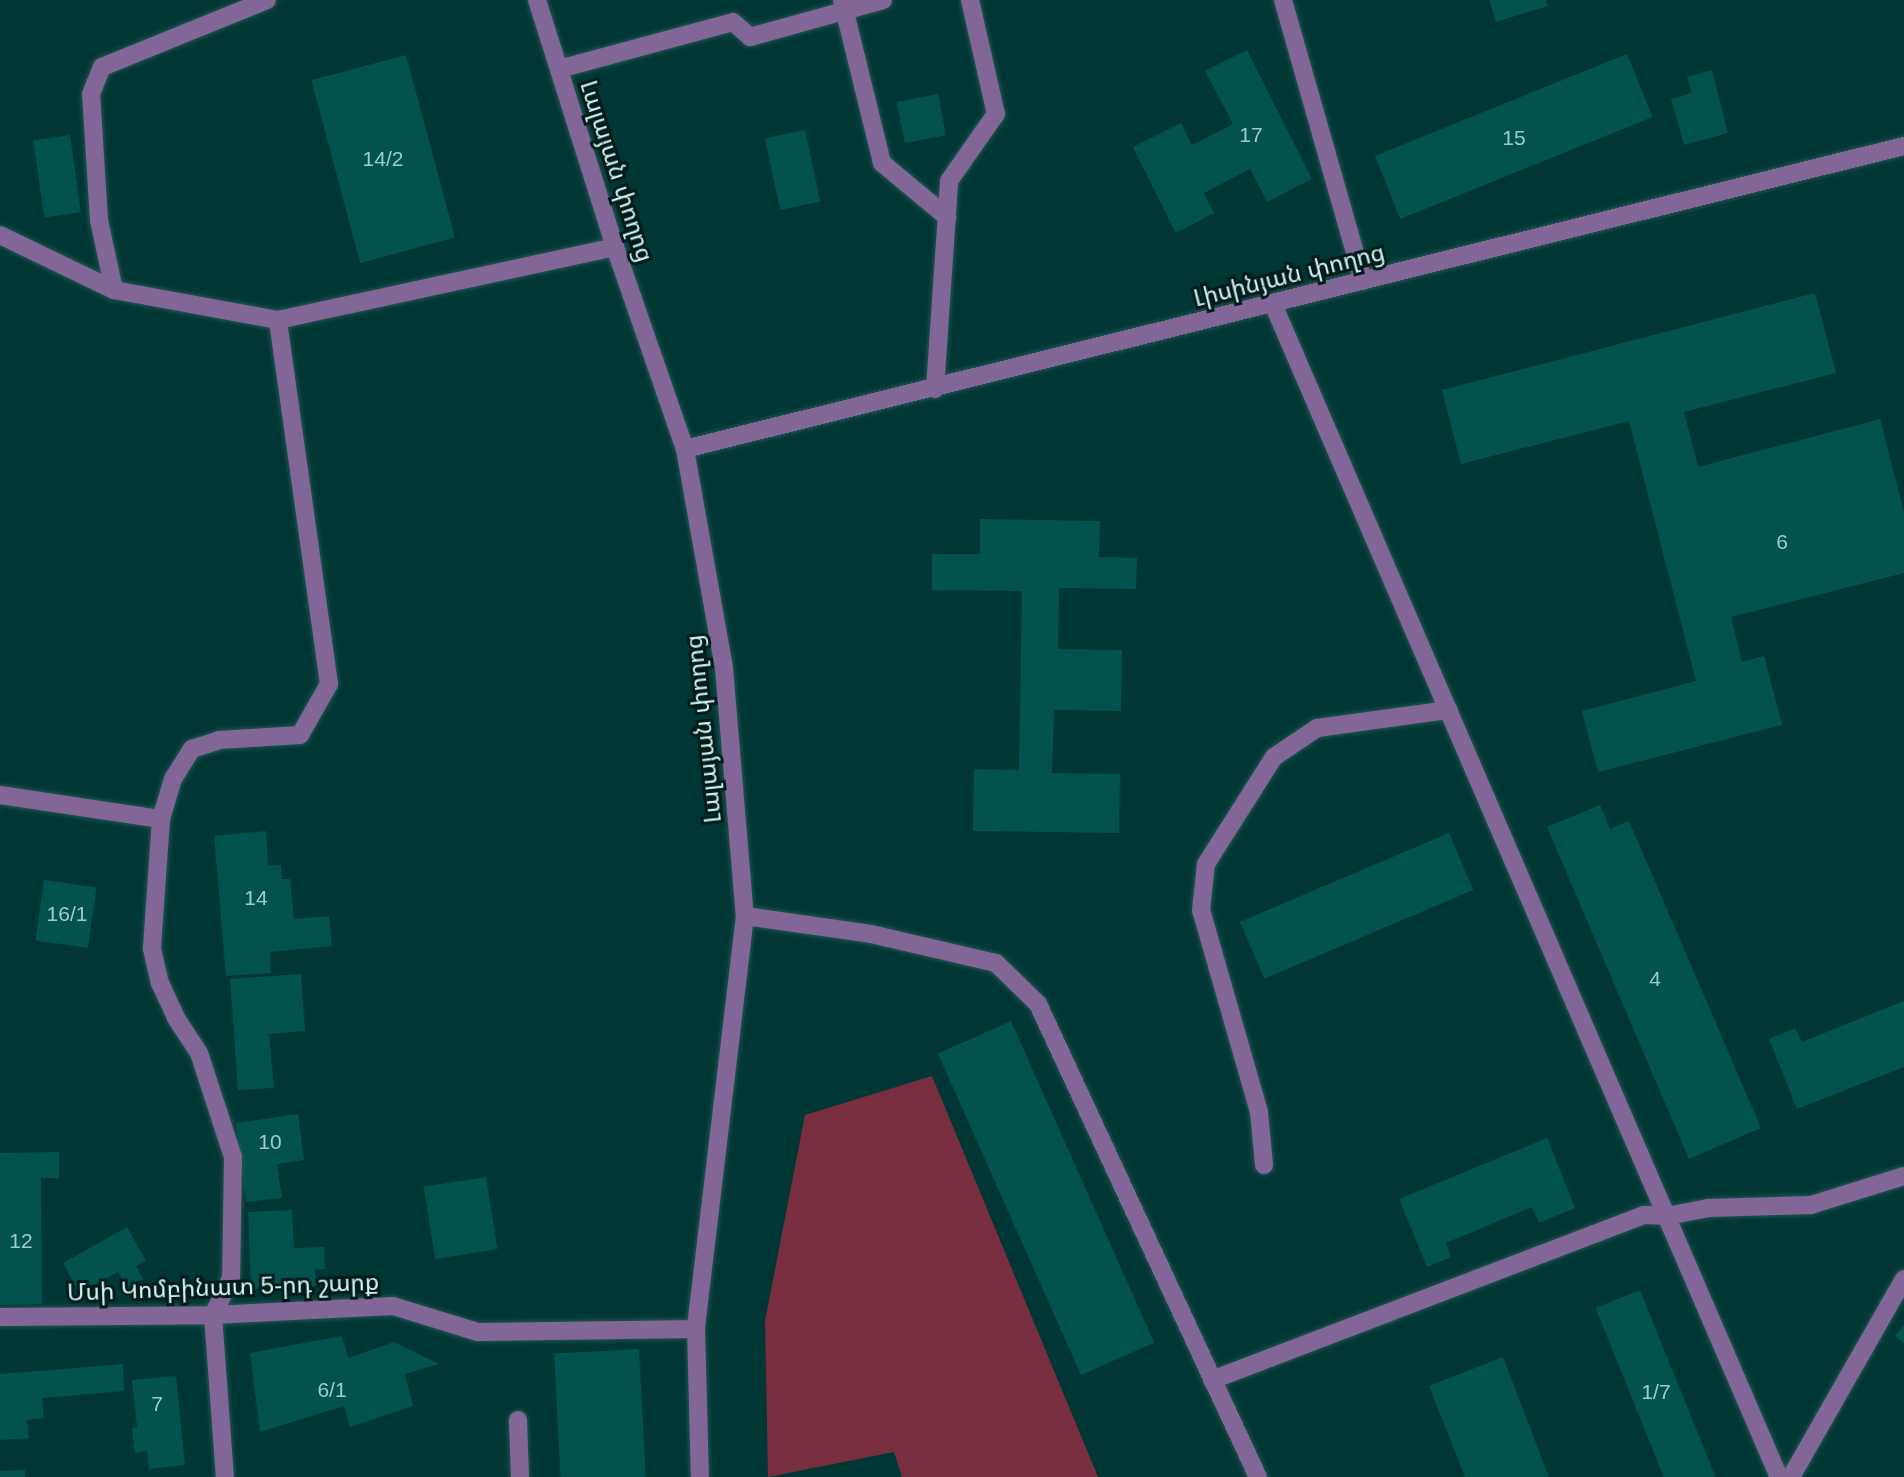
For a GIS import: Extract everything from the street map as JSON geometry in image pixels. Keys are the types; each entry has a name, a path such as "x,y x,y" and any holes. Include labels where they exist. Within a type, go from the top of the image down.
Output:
{"street":[{"path":"114,290 99,220 91,94 102,67 267,0"},
{"name":"Լալայան փողոց","path":"537,0 615,247 685,449 724,668 745,916 696,1329 700,1477"},
{"path":"559,69 733,22 750,37 844,6 883,0"},
{"path":"934,389 949,181 996,114 970,0"},
{"path":"1283,0 1363,281"},
{"path":"844,6 882,163 947,216"},
{"name":"Լիսինյան փողոց","path":"685,449 1904,146"},
{"path":"0,236 114,290 278,320 615,247"},
{"path":"1273,304 1779,1477"},
{"path":"225,1477 213,1315 231,1279 233,1157 199,1053 176,1018 160,983 152,948 162,819 173,779 192,749 219,740 300,734 329,684 278,320"},
{"path":"1264,1165 1259,1111 1201,910 1206,864 1274,757 1317,728 1449,710"},
{"path":"0,795 162,819"},
{"path":"745,916 871,934 996,963 1038,1004 1258,1477"},
{"path":"1212,1380 1644,1215 1667,1216 1709,1208 1811,1205 1904,1177"},
{"path":"1791,1477 1904,1279"},
{"name":"Մսի Կոմբինատ 5-րդ շարք","path":"0,1317 213,1315 393,1306 478,1332 696,1329"},
{"path":"518,1420 520,1477"}],"shaded area":[{"path":"932,1076 1098,1477 902,1477 894,1452 768,1477 765,1321 805,1115"}],"building":[{"path":"1489,0 1546,0 1548,6 1496,22"},
{"path":"1247,50 1312,179 1267,202 1250,169 1204,193 1214,213 1176,233 1133,147 1181,123 1192,145 1233,124 1205,71"},
{"path":"1627,54 1652,117 1400,219 1375,156"},
{"path":"406,55 455,238 360,263 311,80"},
{"path":"1712,70 1728,133 1684,145 1671,99 1692,93 1687,77"},
{"path":"938,94 946,135 905,143 897,102"},
{"path":"805,130 820,201 780,210 765,139"},
{"path":"70,135 81,212 44,217 33,140"},
{"path":"1815,293 1836,373 1684,412 1698,467 1880,419 1904,512 1904,573 1731,617 1742,662 1764,656 1782,725 1598,772 1582,711 1696,681 1629,421 1461,464 1442,390"},
{"path":"980,519 1100,521 1099,557 1137,558 1136,589 1059,588 1058,649 1122,650 1121,711 1054,710 1052,773 1120,774 1119,833 973,831 974,769 1019,770 1022,591 932,590 932,554 980,554"},
{"path":"1600,805 1610,829 1629,821 1761,1128 1689,1159 1547,827"},
{"path":"266,831 268,866 281,865 282,879 290,879 294,919 329,916 332,946 270,952 271,973 226,976 214,836"},
{"path":"1449,833 1473,890 1264,979 1240,922"},
{"path":"44,880 96,887 88,948 36,940"},
{"path":"301,974 305,1031 269,1034 274,1088 238,1090 230,979"},
{"path":"1904,1001 1904,1067 1797,1109 1769,1039 1795,1028 1802,1042"},
{"path":"1011,1021 1154,1343 1081,1375 938,1054"},
{"path":"298,1114 304,1160 277,1164 282,1198 246,1202 236,1123"},
{"path":"1547,1138 1575,1208 1539,1223 1532,1207 1446,1243 1451,1257 1427,1267 1399,1199"},
{"path":"59,1152 59,1178 41,1178 42,1304 0,1305 0,1153"},
{"path":"486,1177 497,1249 435,1259 424,1187"},
{"path":"292,1210 294,1248 324,1247 325,1269 315,1270 316,1286 251,1289 248,1212"},
{"path":"127,1227 146,1261 136,1266 143,1279 127,1287 118,1272 79,1293 63,1263"},
{"path":"1640,1290 1715,1476 1664,1477 1595,1308"},
{"path":"1904,1325 1904,1343 1895,1336"},
{"path":"342,1336 348,1358 394,1342 439,1364 405,1374 413,1406 350,1427 344,1406 260,1432 250,1353"},
{"path":"639,1349 646,1477 561,1477 554,1353"},
{"path":"1503,1357 1549,1477 1465,1477 1429,1386"},
{"path":"123,1364 124,1391 42,1398 44,1418 27,1420 29,1438 0,1440 0,1374"},
{"path":"176,1376 185,1465 149,1469 147,1451 135,1453 132,1428 137,1427 132,1380"},
{"path":"25,1470 25,1477 0,1477 0,1471"}]}
